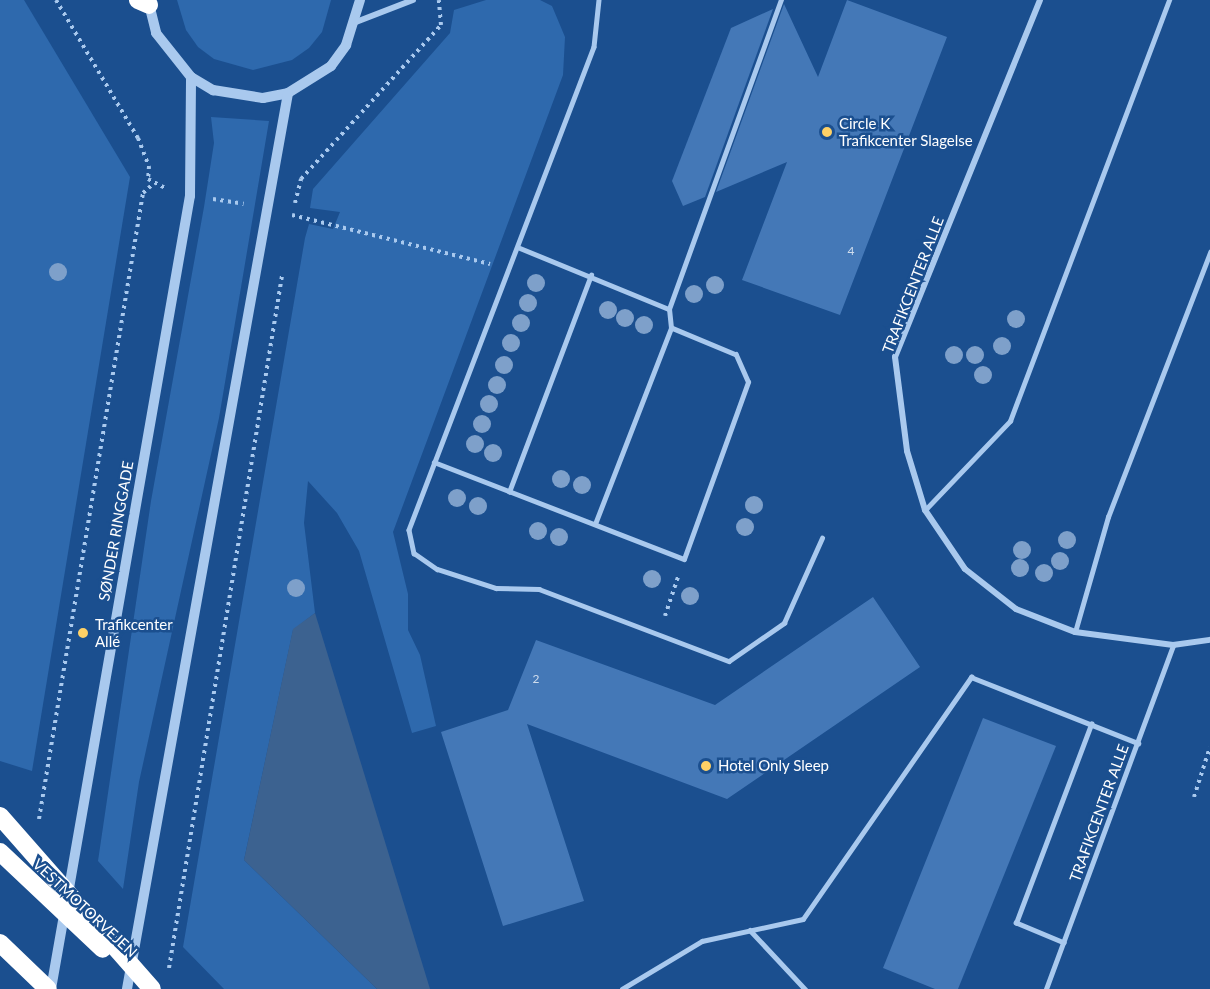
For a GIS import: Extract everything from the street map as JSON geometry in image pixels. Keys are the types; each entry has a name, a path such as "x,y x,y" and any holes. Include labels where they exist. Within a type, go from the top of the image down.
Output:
{"highway":[{"path":"0,816 152,989"},
{"name":"VESTMOTORVEJEN","path":"0,852 146,989"},
{"path":"1,944 49,989"},
{"path":"1,944 40,989"}],"street":[{"path":"145,2 170,57 191,77 237,97 288,93 331,66 356,22 360,0"},
{"path":"356,22 413,0"},
{"name":"TRAFIKCENTER ALLE","path":"1040,0 895,357 907,451 925,510 965,569 1016,609 1075,632 1173,645 1210,640"},
{"name":"SØNDER RINGGADE","path":"49,989 190,196 191,77"},
{"path":"128,989 288,93"}],"lane":[{"path":"599,0 594,47 520,248 409,530 414,553 423,563 496,588 539,589 729,661 784,624 822,538"},
{"path":"595,524 671,328 669,309 781,0"},
{"path":"925,510 1010,421 1169,0"},
{"path":"520,248 591,275 669,309"},
{"path":"1075,632 1108,517 1210,252"},
{"path":"510,492 591,275"},
{"path":"434,462 684,559 748,382 736,355 671,328"},
{"name":"TRAFIKCENTER ALLE","path":"1046,989 1173,645"},
{"path":"622,989 702,940 803,919 971,677 1137,743"},
{"path":"1064,943 1016,924 1091,724"},
{"path":"750,930 805,989"}],"path":[{"path":"56,0 138,138 152,184"},
{"path":"291,222 301,179 441,25 440,0"},
{"path":"152,184 190,196 293,212 511,269"},
{"path":"38,828 143,193 152,184"},
{"path":"168,978 283,269"},
{"path":"668,608 678,578"},
{"path":"1194,797 1210,747"}],"shaded area":[{"path":"0,0 24,0 130,177 32,771 0,761"},
{"path":"177,0 331,0 322,32 309,48 292,60 253,70 214,59 198,47 186,30"},
{"path":"486,0 540,0 552,6 565,37 563,75 393,532 408,594 408,630 420,655 436,726 412,733 359,551 337,513 308,481 304,523 315,613 293,630 244,860 377,989 224,989 183,947 305,238 309,224 333,229 340,212 310,208 313,189 450,33 454,10"},
{"path":"211,117 269,121 219,418 139,782 123,889 98,861 151,501 214,143"},
{"path":"315,613 430,989 377,989 244,860 293,629"}],"building":[{"path":"847,0 947,37 840,315 742,280 787,162 716,192 784,4 818,77"},
{"path":"773,9 705,197 683,206 672,181 731,28"},
{"name":"Hotel Only Sleep","path":"873,597 920,667 727,799 527,724 584,901 503,926 441,732 508,710 536,640 715,705"},
{"path":"983,718 1056,746 958,989 935,989 883,968"}],"place":[{"name":"Circle K Trafikcenter Slagelse","path":"827,132"},
{"name":"Trafikcenter Allé","path":"83,633"},
{"name":"Hotel Only Sleep","path":"706,766"}]}
